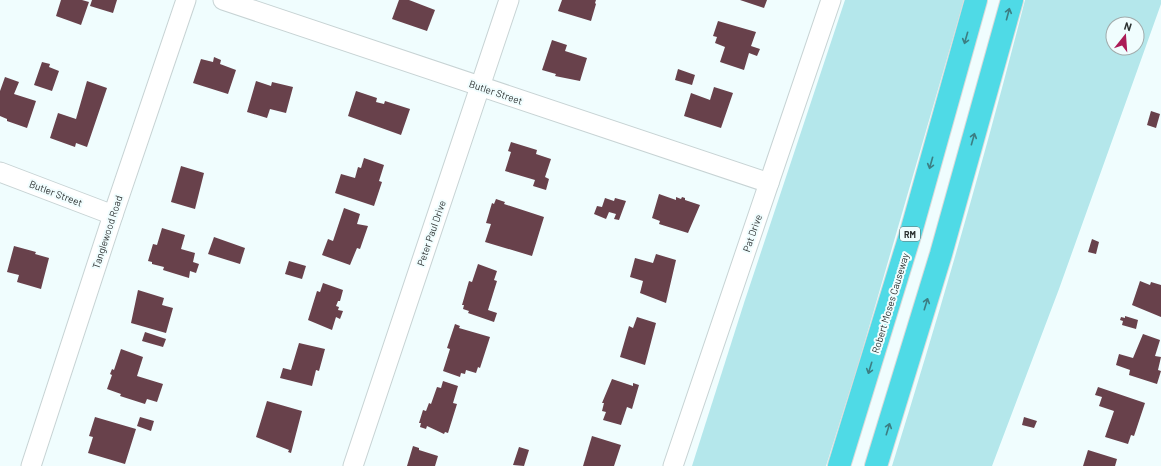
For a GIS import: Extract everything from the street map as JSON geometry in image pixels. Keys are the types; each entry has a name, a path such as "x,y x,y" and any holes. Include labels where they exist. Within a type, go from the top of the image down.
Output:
{"highway":[{"name":"Robert Moses Causeway","path":"839,466 911,232 976,0"},
{"path":"876,466 941,254 1012,0"}],"street":[{"name":"Tanglewood Road","path":"31,466 113,215 186,0"},
{"name":"Butler Street","path":"224,0 769,183"},
{"name":"Peter Paul Drive","path":"353,466 509,0"},
{"name":"Pat Drive","path":"673,466 830,0"},
{"name":"Butler Street","path":"0,172 113,215"}],"shaded area":[{"path":"845,0 964,0 858,365 826,466 692,466 744,303"},
{"path":"1025,0 1161,0 1161,4 1145,49 1145,16 1105,16 1105,56 1142,56 1059,289 992,466 892,466 962,234"}],"building":[{"path":"61,0 82,0 89,2 81,25 56,16"},
{"path":"92,0 117,0 113,13 90,6"},
{"path":"399,0 409,0 435,10 427,31 392,19"},
{"path":"562,0 596,0 591,21 558,11"},
{"path":"740,0 767,0 764,8"},
{"path":"718,21 756,32 751,46 760,49 757,56 749,53 744,70 720,62 725,47 715,43 717,37 713,36"},
{"path":"552,40 567,45 565,51 587,58 580,81 555,76 556,74 542,70"},
{"path":"214,57 221,60 220,64 236,70 228,94 193,83 201,59 213,62"},
{"path":"42,62 50,64 49,67 59,71 52,91 34,85"},
{"path":"678,69 695,75 692,85 675,80"},
{"path":"5,77 19,82 14,94 36,101 27,128 7,121 7,119 0,116 0,91"},
{"path":"87,81 107,88 87,147 76,143 75,147 50,138 58,113 76,119"},
{"path":"256,81 271,86 272,82 293,87 286,113 270,109 267,118 247,112"},
{"path":"714,87 733,93 721,128 684,116 691,93 710,100"},
{"path":"356,91 377,98 376,102 384,104 385,101 410,109 401,135 348,116"},
{"path":"1151,111 1160,114 1156,128 1147,125"},
{"path":"511,142 537,150 536,154 551,159 545,177 549,179 546,190 533,186 535,180 505,171 511,152 508,151"},
{"path":"364,158 384,165 379,181 382,182 374,206 335,193 341,174 355,178 358,167 361,168"},
{"path":"181,166 204,173 195,209 171,202"},
{"path":"659,194 676,200 676,197 681,199 682,197 685,198 685,200 700,205 688,233 659,224 660,221 652,218"},
{"path":"605,198 614,201 615,198 626,201 619,220 614,219 616,214 609,212 606,219 594,214 597,206 602,207"},
{"path":"496,199 505,202 504,204 544,217 532,256 485,242 491,224 486,223 492,203 494,204"},
{"path":"344,208 360,214 357,224 368,226 360,249 357,248 350,265 322,255 328,239 333,241"},
{"path":"162,228 185,235 181,249 195,253 193,262 199,264 196,273 190,271 189,278 163,270 164,267 152,264 152,262 148,261 153,244 157,245"},
{"path":"214,237 245,248 240,264 208,254"},
{"path":"1092,239 1099,242 1096,254 1088,252"},
{"path":"14,246 36,252 35,254 49,258 41,289 17,282 19,275 7,272"},
{"path":"656,254 676,260 666,303 640,293 643,281 630,277 635,258 653,263"},
{"path":"289,261 306,266 302,279 285,274"},
{"path":"478,264 497,271 494,280 497,281 488,310 497,313 494,322 468,313 469,311 463,309 464,305 462,305 469,281 472,282"},
{"path":"1140,281 1150,285 1151,282 1161,285 1161,317 1132,305"},
{"path":"323,283 343,290 340,301 338,301 336,306 339,307 338,310 343,311 340,319 336,317 332,330 308,320 317,291 320,292"},
{"path":"138,290 164,298 162,305 173,308 166,333 131,323"},
{"path":"1125,316 1138,320 1136,329 1122,325 1123,321 1120,320 1121,317 1125,318"},
{"path":"637,317 656,323 645,365 620,357 629,326 633,328"},
{"path":"455,324 460,326 459,328 490,337 480,368 478,367 476,373 466,370 465,374 461,373 460,377 443,371 450,349 447,348"},
{"path":"145,332 166,339 163,347 142,341"},
{"path":"1143,334 1160,340 1155,356 1161,357 1158,370 1161,371 1157,384 1129,375 1130,370 1116,365 1119,354 1133,358"},
{"path":"299,343 325,349 319,371 316,370 312,386 280,378 283,368 291,370"},
{"path":"121,349 143,357 137,376 163,384 157,402 147,399 145,404 120,396 121,394 107,389 112,375 110,374 112,369 114,370"},
{"path":"612,379 633,386 633,383 639,385 632,409 627,407 621,425 603,420 606,412 602,411 604,403 602,403"},
{"path":"443,381 458,386 453,403 457,404 448,433 445,432 444,434 427,426 426,429 420,427 421,423 419,423 423,410 426,411 429,403 431,404 437,387 441,388"},
{"path":"1098,387 1145,403 1134,436 1131,435 1128,444 1105,437 1114,411 1099,406 1102,397 1095,395"},
{"path":"267,401 302,411 291,453 288,452 289,450 256,437"},
{"path":"95,417 136,429 125,464 88,453 93,437 89,436"},
{"path":"140,417 154,421 151,431 137,426"},
{"path":"1024,417 1037,421 1034,428 1022,425"},
{"path":"592,436 621,445 614,466 583,466"},
{"path":"413,446 419,448 419,450 438,456 435,466 407,466"},
{"path":"519,447 529,450 524,466 513,465"},
{"path":"1088,450 1117,459 1115,466 1083,466"}]}
